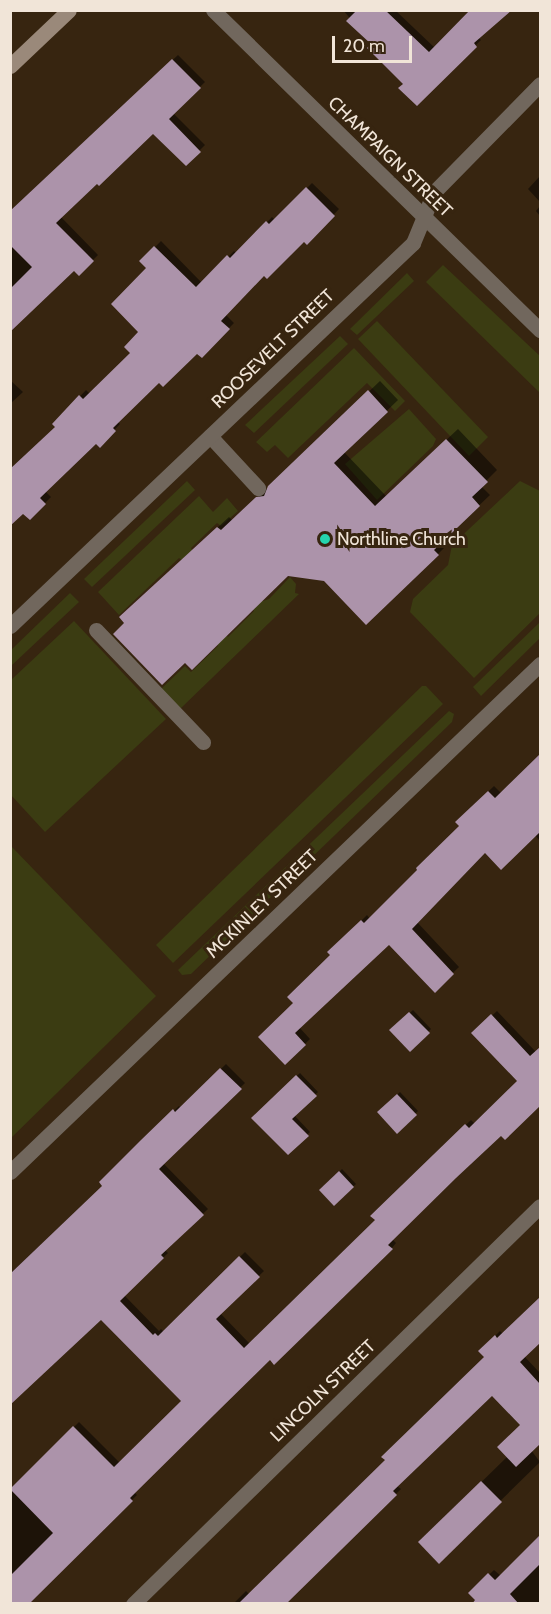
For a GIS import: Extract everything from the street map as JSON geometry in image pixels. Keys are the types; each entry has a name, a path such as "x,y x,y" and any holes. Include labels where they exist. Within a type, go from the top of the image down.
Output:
{"street":[{"path":"10,66 69,10"},
{"name":"CHAMPAIGN STREET","path":"213,10 540,330"},
{"name":"ROOSEVELT STREET","path":"10,626 413,243 434,192 540,84"},
{"path":"210,436 258,488"},
{"path":"96,630 203,742"},
{"name":"MCKINLEY STREET","path":"10,1172 540,664"},
{"name":"LINCOLN STREET","path":"133,1604 540,1206"}],"shaded area":[{"path":"443,265 540,356 539,392 426,282"},
{"path":"407,273 414,281 357,335 350,329"},
{"path":"377,321 488,437 469,456 358,339"},
{"path":"340,336 348,344 254,433 245,425"},
{"path":"354,348 405,401 395,411 367,383 288,458 275,445 267,452 256,442"},
{"path":"409,409 436,439 433,446 377,500 345,464"},
{"path":"187,481 195,490 92,587 84,579"},
{"path":"520,481 540,491 540,613 474,678 410,612 413,599 448,565 452,545"},
{"path":"199,496 213,512 227,498 238,511 221,526 217,523 191,548 195,554 186,563 179,558 119,615 98,592"},
{"path":"290,577 296,584 295,593 299,594 180,709 161,689 185,666 191,672 218,646 213,640 222,631 228,637 254,611 249,605 258,596 263,601 269,599"},
{"path":"70,593 79,602 11,666 11,650"},
{"path":"74,621 166,719 45,832 11,795 11,680"},
{"path":"540,622 540,638 481,696 473,687"},
{"path":"422,686 426,686 443,704 173,963 156,945"},
{"path":"449,711 454,714 452,722 191,974 182,975 178,970"},
{"path":"11,846 156,996 11,1138"}],"building":[{"path":"357,10 385,10 429,52 470,10 512,10 474,43 477,47 417,106 398,88 403,84 367,48 371,44 346,21"},
{"path":"172,59 201,88 169,119 201,152 186,166 153,134 99,186 97,184 56,223 94,261 79,276 74,271 10,332 10,289 32,267 10,245 10,211"},
{"path":"306,187 335,216 307,245 304,242 267,279 264,276 221,321 230,329 202,358 197,354 163,387 159,383 113,428 116,431 100,448 96,444 40,498 46,504 30,520 23,514 10,526 10,469 55,427 52,424 79,395 83,399 130,353 124,347 138,332 111,304 146,268 139,261 154,246 196,287 227,255 230,258 266,221 269,224"},
{"name":"Northline Church","path":"368,390 388,412 334,463 375,506 446,439 488,482 472,497 480,506 434,550 439,555 366,625 324,581 288,576 192,670 185,663 162,685 113,634 124,623 119,617 217,527 221,530 256,497 264,496 268,486"},
{"path":"540,754 540,832 501,870 485,853 412,929 454,974 435,993 389,945 295,1033 306,1045 285,1065 258,1037 293,1003 287,997 330,955 327,952 361,920 364,923 417,870 416,868 459,826 455,822 488,791 495,798"},
{"path":"409,1012 430,1033 410,1052 389,1030"},
{"path":"491,1014 530,1056 540,1047 540,1106 505,1140 501,1136 456,1178 388,1245 393,1249 274,1365 270,1360 130,1498 133,1501 29,1604 10,1604 10,1576 53,1533 10,1489 73,1426 114,1467 181,1401 101,1320 10,1405 11,1273 102,1186 99,1182 141,1140 173,1109 175,1112 220,1068 242,1089 159,1169 204,1215 161,1255 164,1258 120,1301 153,1335 155,1333 158,1336 239,1256 260,1277 216,1319 244,1348 375,1220 370,1216 465,1124 469,1128 517,1081 471,1033"},
{"path":"296,1075 317,1096 292,1119 309,1136 288,1155 251,1118"},
{"path":"397,1094 417,1115 397,1134 377,1112"},
{"path":"339,1171 354,1187 334,1206 319,1190"},
{"path":"540,1297 540,1343 520,1362 540,1384 540,1447 539,1445 516,1467 497,1447 520,1425 492,1396 393,1491 397,1495 286,1604 238,1604 385,1460 381,1457 484,1357 478,1351 495,1335 497,1338"},
{"path":"481,1481 502,1502 439,1564 418,1542"},
{"path":"540,1535 540,1564 510,1594 519,1604 472,1604 475,1600 468,1593 488,1573 495,1580"}],"place":[{"name":"Northline Church","path":"325,539"}]}
